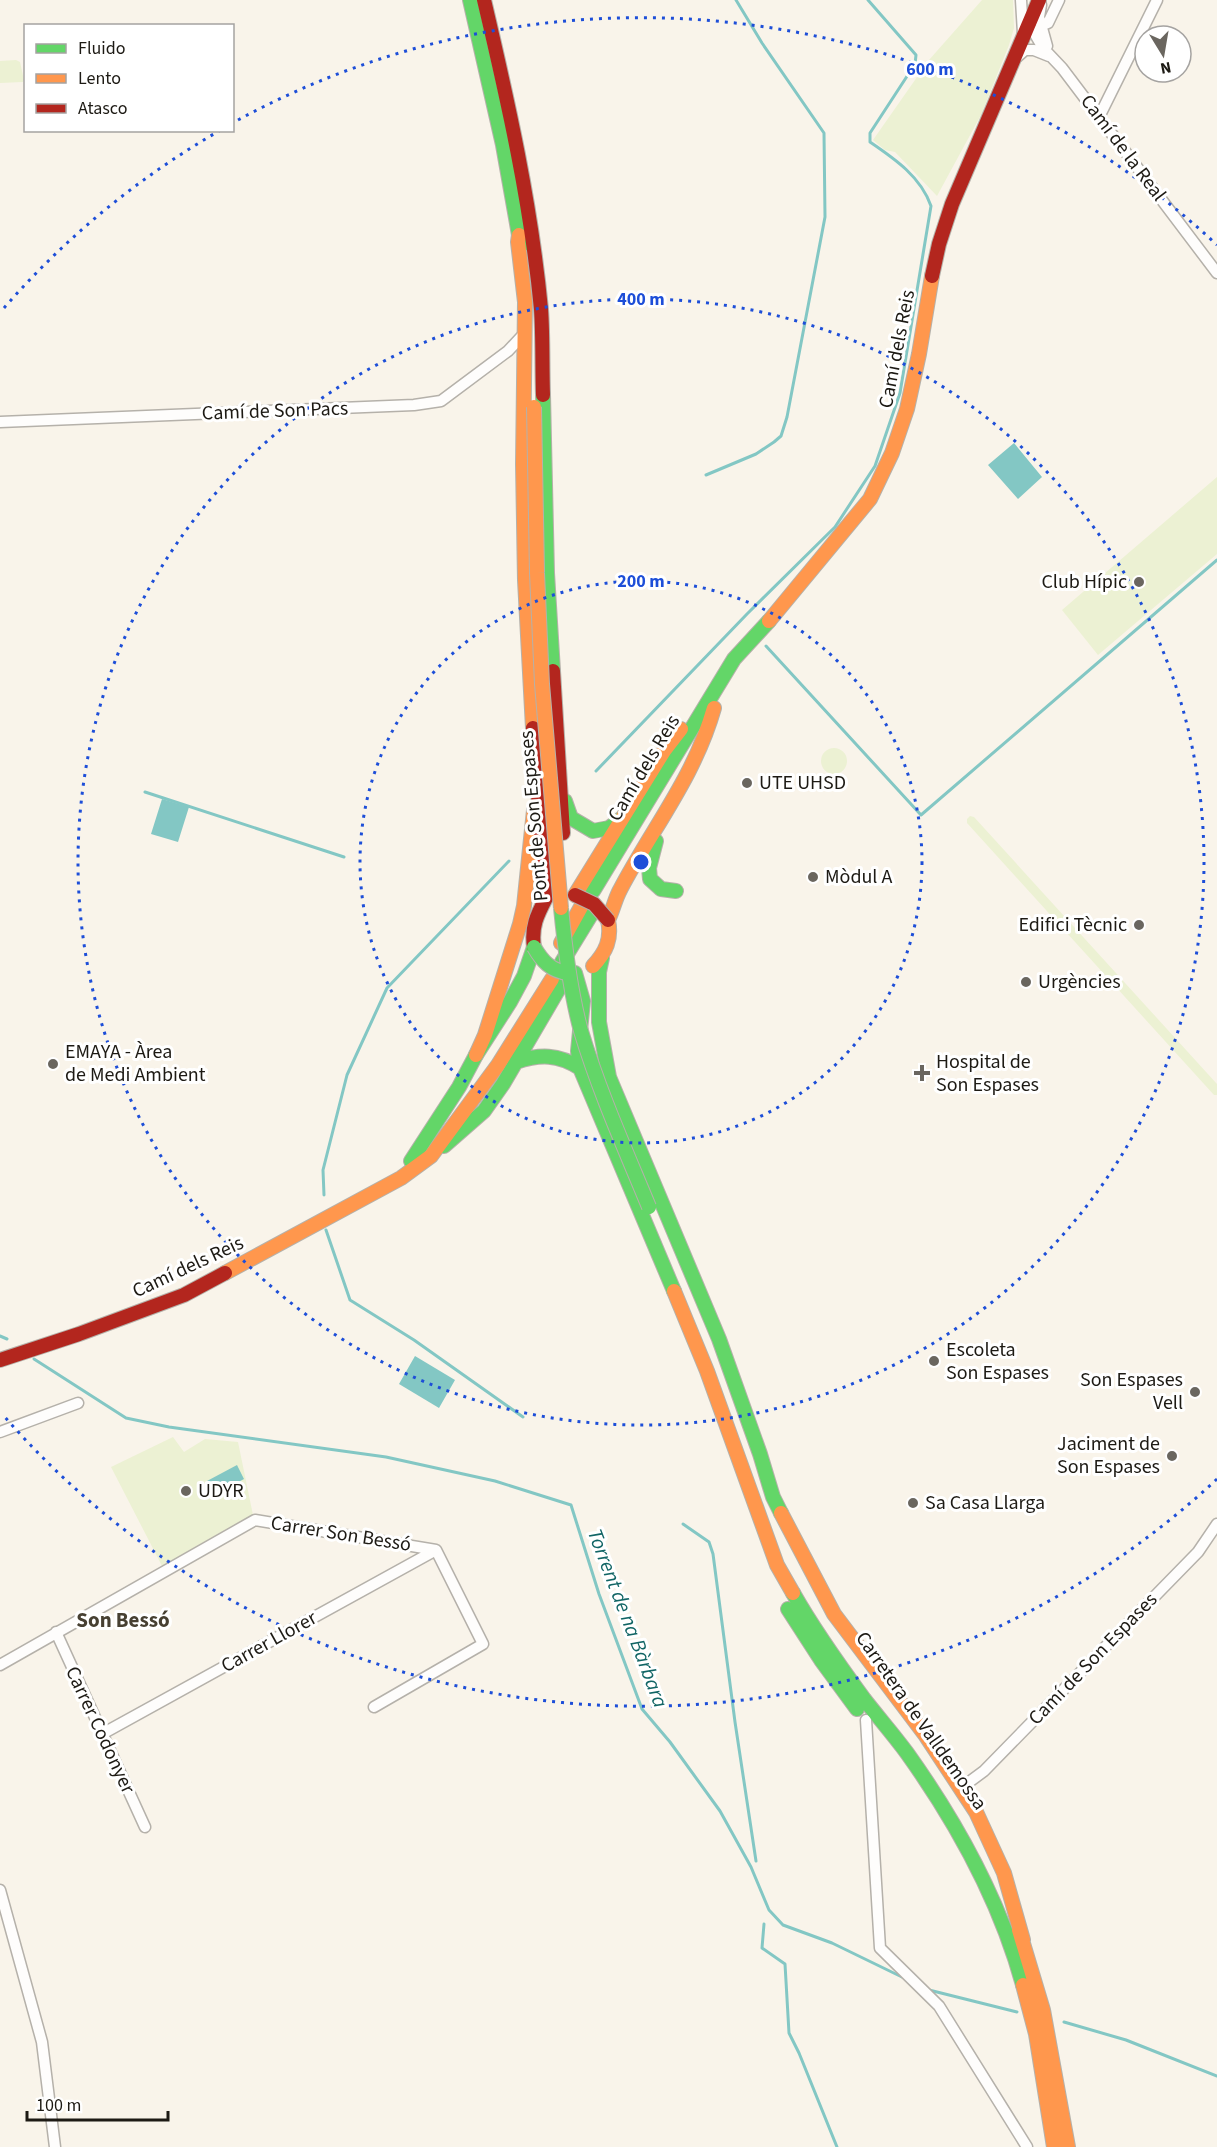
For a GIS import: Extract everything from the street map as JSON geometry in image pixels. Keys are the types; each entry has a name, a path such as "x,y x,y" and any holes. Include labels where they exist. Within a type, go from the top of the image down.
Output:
{"main road":[{"path":"470,0 503,145 519,235 523,243 528,284 534,407"},
{"path":"484,0 528,209 541,310 547,573 557,758 579,902"},
{"name":"Camí dels Reis","path":"598,894 712,703 734,659 754,639 870,499 892,453 907,409 939,244 952,204 1012,62 1031,29 1040,0"},
{"path":"519,235 525,302 522,464 525,580 546,898 534,920 532,934 534,948 541,960 559,972 564,967 593,966 602,958 610,938 608,920 600,908 589,899 579,902 557,897 543,906"},
{"path":"534,407 537,385 537,280"},
{"name":"Pont de Son Espases","path":"534,407 537,592 542,686 567,958 581,1028 605,1098 649,1207"},
{"path":"431,1156 461,1133 484,1111 516,1062 564,967 579,902 621,819 664,751 700,705 712,703 710,726 690,776 619,892 608,920"},
{"path":"557,758 562,771 565,804 571,818 592,831 609,828 621,819"},
{"path":"411,1161 459,1087 485,1035 520,924 538,791"},
{"path":"663,820 653,847 649,868 650,879 661,889 676,891"},
{"path":"476,1054 519,985 534,948"},
{"path":"602,958 599,1022 609,1077 718,1339 760,1454 773,1497 834,1614 926,1736 976,1812 1004,1873 1023,1940"},
{"path":"564,967 584,997 576,1046 580,1068 707,1371"},
{"name":"Camí dels Reis","path":"0,1360 184,1295 401,1178 431,1156 498,1065 547,977 452,1118 383,1187"},
{"path":"516,1062 534,1056 553,1055 580,1068"},
{"path":"649,1207 719,1363"},
{"path":"649,1207 692,1322 707,1371"},
{"path":"673,1232 717,1351 719,1363"},
{"path":"688,1328 715,1428 759,1546 785,1604 824,1667 883,1741 934,1814 968,1871 1022,1981"},
{"name":"Carretera de Valldemossa","path":"719,1363 774,1521 819,1611 950,1789 1004,1890 1023,1940 1038,1990 1053,2056 1068,2147"},
{"name":"Carretera de Valldemossa","path":"707,1371 777,1564 809,1621 864,1699 906,1752 942,1805 979,1870 1000,1918 1022,1981 1035,2034 1054,2147"}],"street":[{"name":"Camí dels Reis","path":"1021,0 1031,29"},
{"path":"1031,29 1048,23 1059,0"},
{"path":"1099,117 1157,0"},
{"name":"Camí de la Real","path":"1031,29 1043,48 1062,68 1217,273"},
{"path":"1012,62 1025,50 1034,50 1052,57"},
{"name":"Camí de Son Pacs","path":"0,422 414,405 441,400 508,351 525,332"},
{"path":"0,1432 78,1403"},
{"name":"Carrer Son Bessó","path":"0,1665 255,1520 436,1550 483,1644 374,1707"},
{"name":"Camí de Son Espases","path":"962,1788 984,1771 1198,1552 1217,1524"},
{"name":"Carrer Llorer","path":"102,1734 436,1550"},
{"name":"Carrer Codonyer","path":"56,1632 145,1827"},
{"path":"866,1720 880,1948 939,2006 1027,2147"},
{"path":"0,1890 42,2042 55,2147"}],"green space":[{"path":"982,0 1013,0 1014,28 981,115 937,196 895,152 885,150 873,140 929,60"},
{"path":"0,61 20,62 23,82 0,83"},
{"name":"Club Hípic","path":"1217,477 1217,554 1098,655 1062,610"},
{"path":"834,748 843,752 847,761 843,770 834,774 825,770 821,761 825,752"},
{"path":"970,816 974,817 1217,1084 1217,1095 1214,1095 967,823"},
{"name":"UDYR","path":"173,1437 184,1452 205,1439 238,1442 253,1515 162,1566 111,1467"}],"water":[{"path":"1014,443 1042,477 1018,499 988,465"},
{"path":"162,799 189,807 178,842 151,834"},
{"path":"415,1356 455,1380 439,1408 399,1384"},
{"path":"237,1465 244,1479 214,1495 207,1481"}],"waterway":[{"path":"706,475 756,454 781,436 787,417 825,217 824,133 762,43 736,0"},
{"path":"596,771 747,614 835,527 875,466 900,393 931,206 914,177 870,142 870,133 915,64 916,55 868,0"},
{"path":"766,646 921,815 1217,560"},
{"path":"145,792 344,857"},
{"path":"324,1195 323,1170 347,1075 387,988 509,861"},
{"path":"326,1230 350,1300 414,1340 523,1417"},
{"path":"0,1336 7,1339"},
{"name":"Torrent de na Bàrbara","path":"34,1359 126,1418 169,1427 386,1457 495,1481 571,1505 599,1594 642,1709 670,1742 720,1811 751,1867 769,1910 783,1925 832,1943 904,1978"},
{"path":"683,1524 709,1542 713,1554 756,1861"},
{"path":"764,1924 762,1948 785,1964 789,2033 837,2147"},
{"name":"Torrent de na Bàrbara","path":"929,1990 1017,2012"},
{"path":"1064,2022 1126,2040 1217,2076"}],"traffic: fast":[{"path":"470,0 503,145 519,235 523,244"},
{"path":"543,395 547,573 553,671"},
{"path":"593,891 734,659 769,621"},
{"path":"565,801 571,818 593,831 609,828 621,819"},
{"path":"656,841 649,868 650,879 661,889 676,891"},
{"path":"561,908 568,970 581,1031 604,1098 649,1207"},
{"path":"562,962 592,913"},
{"path":"411,1161 510,1002 524,976 534,947"},
{"path":"534,947 548,965 568,973"},
{"path":"602,958 599,972 599,1022 609,1077 719,1339 773,1497 781,1513"},
{"path":"444,1146 484,1111 503,1084 568,973"},
{"path":"575,973 583,1001 578,1051 580,1068 674,1291"},
{"path":"516,1062 549,1057 564,1060 580,1068"},
{"path":"793,1593 845,1673 902,1746 960,1835 1002,1923 1023,1985"},
{"path":"788,1609 821,1660 857,1709"}],"traffic: slow":[{"path":"519,235 525,302 523,464 525,580 533,728"},
{"path":"769,621 870,499 892,453 907,409 932,276"},
{"path":"534,407 542,684 561,908"},
{"path":"608,920 620,890 696,757 714,708"},
{"path":"575,895 664,751 681,729"},
{"path":"476,1055 485,1035 520,924 534,810"},
{"path":"561,943 581,907"},
{"path":"593,966 607,945 608,920"},
{"path":"225,1273 401,1178 431,1156 498,1065 552,979"},
{"path":"674,1291 707,1371 777,1565 793,1593"},
{"path":"781,1513 834,1614 926,1736 976,1812 1004,1873 1023,1940"},
{"path":"1019,1930 1043,2010 1068,2147"},
{"path":"1023,1985 1036,2034 1054,2147"}],"traffic: jam":[{"path":"484,0 510,115 537,270 541,309 543,395"},
{"path":"932,276 939,244 952,204 1039,0"},
{"path":"553,671 563,833"},
{"path":"533,728 546,898 533,933 534,947"},
{"path":"575,895 594,904 608,920"},
{"path":"0,1360 184,1295 225,1273"}],"place":[{"name":"Club Hípic","path":"1139,582"},
{"name":"UTE UHSD","path":"747,783"},
{"name":"Mòdul A","path":"813,877"},
{"name":"Edifici Tècnic","path":"1139,925"},
{"name":"Urgències","path":"1026,982"},
{"name":"EMAYA - Àrea de Medi Ambient","path":"53,1064"},
{"name":"Hospital de Son Espases","path":"922,1073"},
{"name":"Escoleta Son Espases","path":"934,1361"},
{"name":"Son Espases Vell","path":"1195,1392"},
{"name":"Jaciment de Son Espases","path":"1172,1456"},
{"name":"UDYR","path":"186,1491"},
{"name":"Sa Casa Llarga","path":"913,1503"}],"district":[{"name":"Son Bessó","path":"123,1620"}]}
